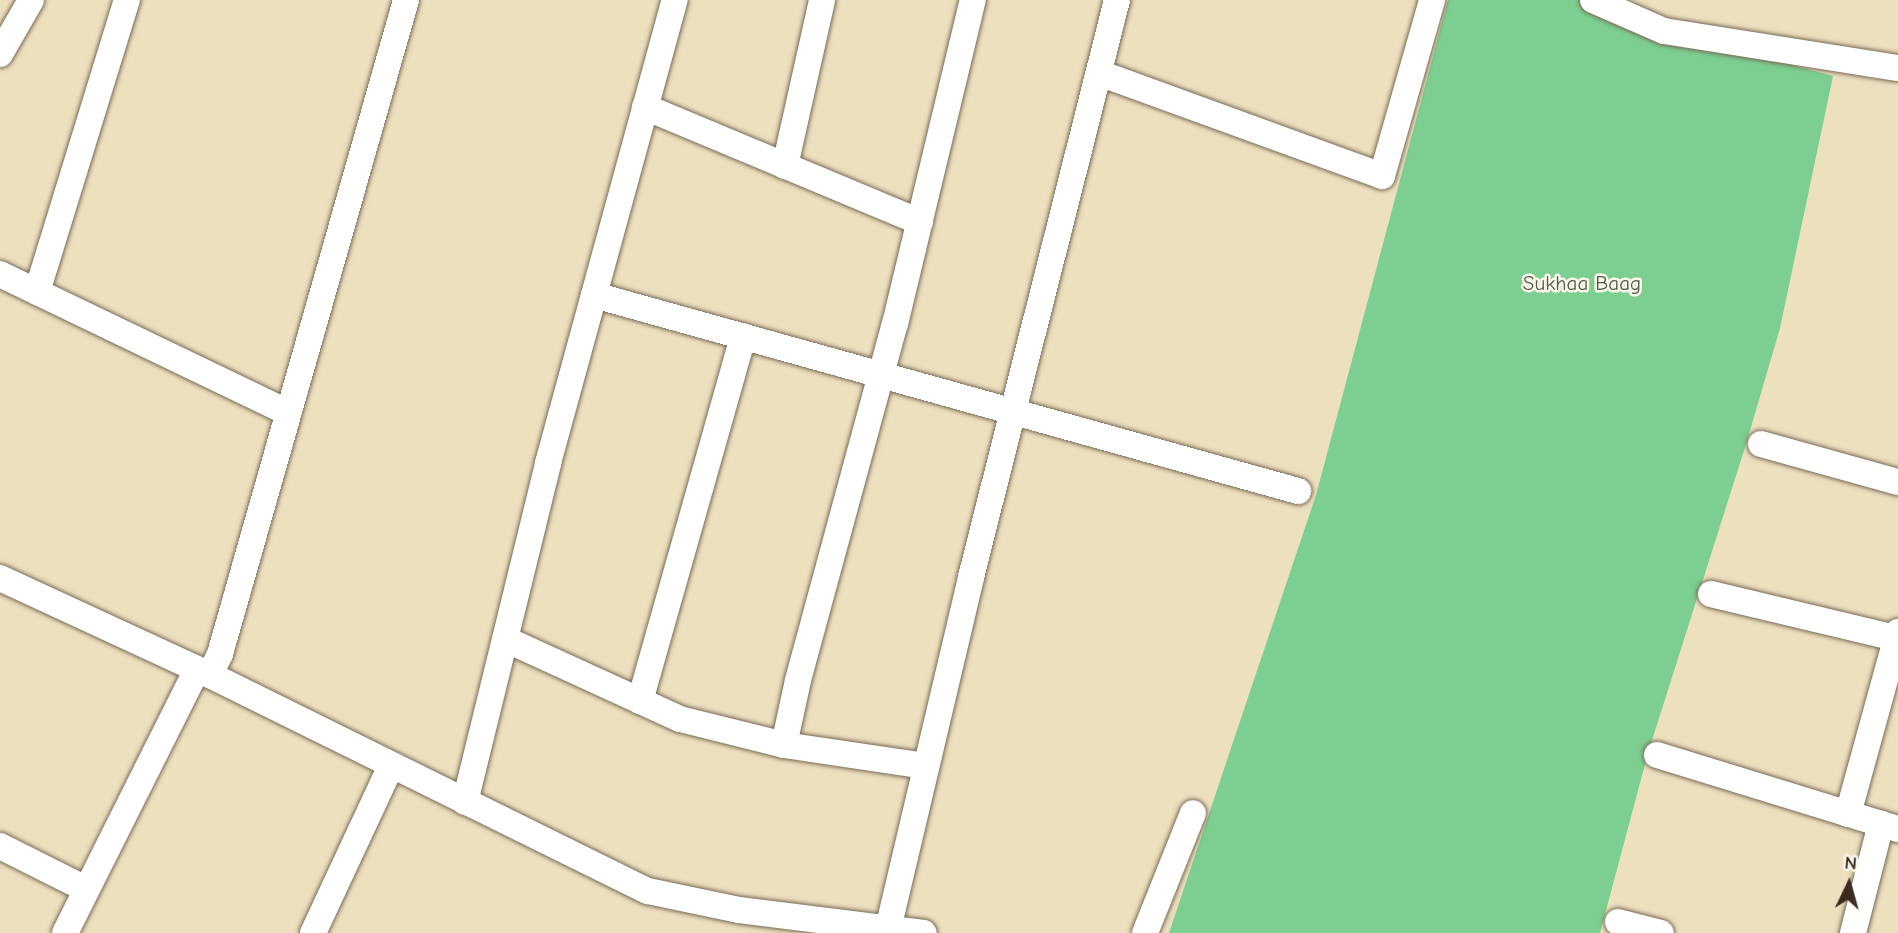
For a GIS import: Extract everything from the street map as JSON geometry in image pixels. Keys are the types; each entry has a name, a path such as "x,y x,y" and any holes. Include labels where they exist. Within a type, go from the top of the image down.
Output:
{"street":[{"path":"0,54 31,0"},
{"path":"37,292 127,0"},
{"path":"65,933 86,888 204,672 220,654 406,0"},
{"path":"465,802 594,295 675,0"},
{"path":"785,166 822,0"},
{"path":"785,745 797,680 881,374 973,0"},
{"path":"888,929 1013,411 1117,0"},
{"path":"1098,73 1382,176 1432,0"},
{"path":"1593,0 1664,31 1898,68"},
{"path":"645,107 920,222"},
{"path":"0,274 287,412"},
{"path":"594,295 1298,491"},
{"path":"640,701 743,336"},
{"path":"1761,444 1898,482"},
{"path":"0,578 204,672 648,891 739,910 787,924 924,933"},
{"path":"1711,594 1897,635 1848,814"},
{"path":"505,639 680,719 785,745 926,766"},
{"path":"1657,755 1890,826 1853,933"},
{"path":"313,933 391,766"},
{"path":"1145,933 1193,813"},
{"path":"0,846 86,888"},
{"path":"1618,922 1661,933"}],"green space":[{"name":"Sukhaa Baag","path":"1448,0 1601,0 1664,31 1833,76 1780,328 1648,753 1600,933 1169,933 1316,495"}]}
